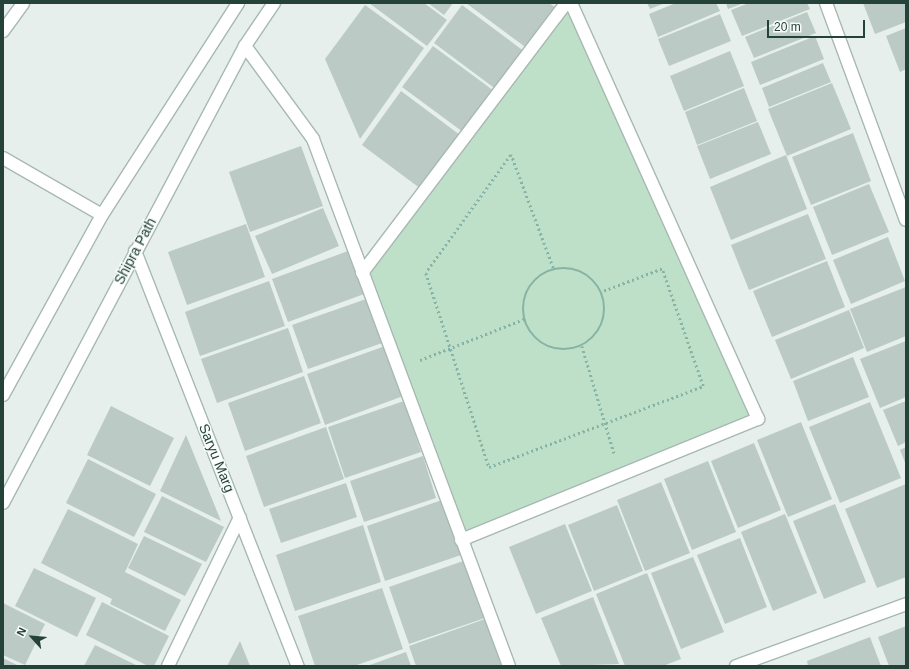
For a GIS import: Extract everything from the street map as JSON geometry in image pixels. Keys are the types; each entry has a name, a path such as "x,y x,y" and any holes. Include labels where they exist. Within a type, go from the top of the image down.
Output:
{"street":[{"path":"3,31 23,3"},
{"path":"3,395 102,215 238,3"},
{"name":"Shipra Path","path":"3,503 135,251 245,46 274,3"},
{"path":"362,272 566,3"},
{"path":"461,540 758,419 571,3"},
{"path":"826,3 906,220"},
{"path":"245,46 313,139 397,369 509,666"},
{"path":"3,158 102,215"},
{"name":"Saryu Marg","path":"135,251 298,666"},
{"path":"168,666 240,517"},
{"path":"736,666 906,604"}],"path":[{"path":"553,268 511,155 426,273 489,467 703,386 662,270 602,292"},
{"path":"564,267 587,274 602,292 605,317 592,339 582,346 558,350 546,346 536,340 524,320 524,294 541,274 553,268 564,267"},
{"path":"397,369 524,320"},
{"path":"582,346 621,475"}],"green space":[{"path":"566,3 758,419 461,540 362,273"}],"building":[{"path":"369,3 424,3 447,20 427,46"},
{"path":"428,3 453,3 444,15"},
{"path":"466,3 549,3 558,9 528,49"},
{"path":"647,3 665,3 650,9"},
{"path":"676,3 716,3 720,11 658,37 649,14"},
{"path":"726,3 744,3 728,9"},
{"path":"749,3 807,3 810,9 742,36 731,10"},
{"path":"863,3 906,3 906,22 875,34"},
{"path":"365,5 424,48 360,139 325,59"},
{"path":"462,5 525,52 497,90 434,43"},
{"path":"807,12 816,33 754,58 745,37"},
{"path":"720,14 731,41 669,66 658,39"},
{"path":"906,28 906,69 900,72 886,36"},
{"path":"815,36 824,59 760,85 751,62"},
{"path":"433,46 494,91 463,132 402,87"},
{"path":"730,51 744,86 684,111 670,76"},
{"path":"823,63 831,82 769,107 762,88"},
{"path":"832,83 851,129 787,156 768,109"},
{"path":"744,88 757,121 697,145 685,112"},
{"path":"401,91 460,135 421,189 362,145"},
{"path":"758,122 771,154 710,179 697,146"},
{"path":"853,133 871,181 811,205 792,157"},
{"path":"301,146 323,206 250,232 229,172"},
{"path":"786,155 807,209 731,240 710,187"},
{"path":"869,184 889,232 832,255 813,207"},
{"path":"323,208 339,246 272,274 255,236"},
{"path":"808,214 826,259 749,290 731,245"},
{"path":"246,224 265,277 187,305 168,252"},
{"path":"888,237 905,281 851,304 833,260"},
{"path":"348,251 364,294 288,322 272,279"},
{"path":"827,261 845,307 772,337 753,291"},
{"path":"269,281 285,326 200,356 185,312"},
{"path":"906,287 906,336 867,352 850,309"},
{"path":"369,298 385,342 308,369 292,325"},
{"path":"849,310 864,348 791,379 775,340"},
{"path":"288,328 303,372 217,403 201,359"},
{"path":"906,341 906,397 880,408 860,359"},
{"path":"388,345 406,395 325,425 307,374"},
{"path":"853,357 869,397 808,421 793,381"},
{"path":"304,376 321,423 245,451 228,403"},
{"path":"404,401 421,452 345,478 328,427"},
{"path":"906,401 906,442 898,446 883,410"},
{"path":"870,402 901,478 840,503 809,427"},
{"path":"111,406 174,438 150,486 87,455"},
{"path":"801,422 832,499 788,517 757,440"},
{"path":"326,427 344,479 264,507 246,456"},
{"path":"186,435 221,521 160,491"},
{"path":"754,443 781,510 738,528 711,461"},
{"path":"906,447 906,465 900,450"},
{"path":"423,456 436,498 364,522 350,481"},
{"path":"88,459 156,494 134,537 66,503"},
{"path":"708,461 736,532 692,550 664,479"},
{"path":"661,482 690,553 645,571 617,500"},
{"path":"346,483 357,517 281,543 269,509"},
{"path":"906,484 906,577 877,588 845,509"},
{"path":"162,496 224,527 206,562 144,532"},
{"path":"442,500 461,555 385,581 367,526"},
{"path":"835,504 866,582 824,599 793,521"},
{"path":"617,505 643,571 594,591 568,525"},
{"path":"68,509 138,544 125,572 181,600 165,631 110,604 112,599 41,563"},
{"path":"785,514 817,593 773,611 741,532"},
{"path":"565,524 592,591 536,614 509,547"},
{"path":"363,525 381,582 295,611 276,555"},
{"path":"144,536 202,564 185,596 128,568"},
{"path":"740,538 767,607 725,624 697,555"},
{"path":"693,557 724,632 681,649 651,573"},
{"path":"466,560 485,618 409,644 389,587"},
{"path":"34,568 96,598 77,637 15,606"},
{"path":"647,573 681,659 663,666 625,666 596,594"},
{"path":"382,588 403,649 354,666 315,666 298,616"},
{"path":"593,597 619,664 561,666 541,618"},
{"path":"102,602 169,636 154,666 148,666 86,635"},
{"path":"3,603 45,624 25,665 3,655"},
{"path":"485,619 501,665 416,666 409,646"},
{"path":"906,626 906,666 889,666 878,637"},
{"path":"870,637 881,666 808,666 807,661"},
{"path":"240,641 250,666 227,666"},
{"path":"95,645 138,666 84,666"},
{"path":"406,652 411,666 367,666"},
{"path":"3,658 19,666 3,666"}]}
